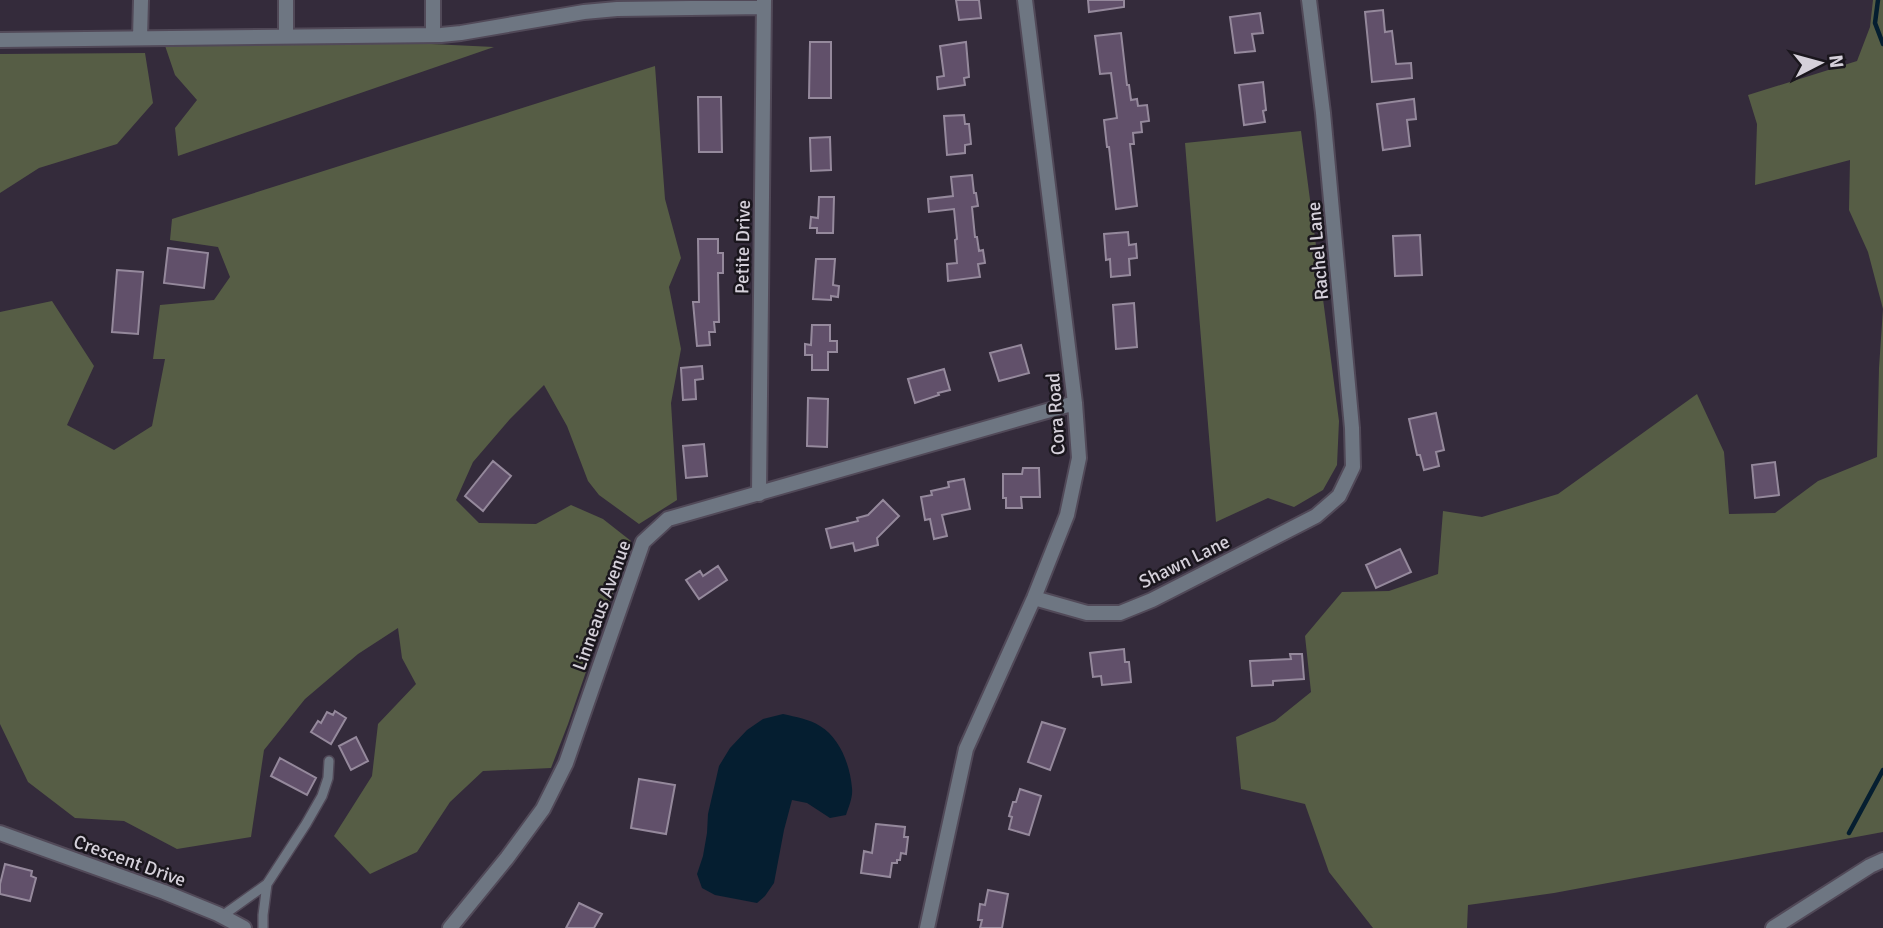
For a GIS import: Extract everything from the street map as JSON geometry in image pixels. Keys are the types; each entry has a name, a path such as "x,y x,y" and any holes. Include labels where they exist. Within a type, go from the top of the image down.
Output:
{"street":[{"path":"140,38 141,0"},
{"path":"286,0 286,36"},
{"path":"432,0 433,35"},
{"name":"Cora Road","path":"927,928 966,749 1034,598 1066,515 1079,458 1076,403 1026,0"},
{"name":"Rachel Lane","path":"1309,0 1323,113 1352,428 1353,467 1339,496"},
{"path":"0,40 433,35 461,33 578,6 617,9 764,3"},
{"name":"Petite Drive","path":"759,494 764,3"},
{"name":"Linneaus Avenue","path":"450,928 508,858 543,809 566,763 643,542 668,519 1076,403"},
{"name":"Shawn Lane","path":"1034,598 1087,613 1120,613 1152,600 1316,516 1339,496"},
{"name":"Crescent Drive","path":"0,833 164,892 244,928"},
{"path":"1773,928 1883,860"}],"lane":[{"path":"222,916 267,884 322,796 328,778 329,761"},
{"path":"263,928 267,884"}],"green space":[{"path":"1873,0 1883,0 1883,309 1868,252 1849,210 1850,160 1755,185 1757,124 1748,95 1857,61 1870,27"},
{"path":"160,31 494,47 178,156 175,128 197,100 175,75"},
{"path":"145,53 153,103 117,144 39,168 0,193 0,54"},
{"path":"655,66 665,199 681,258 669,287 681,349 671,403 677,500 639,524 599,495 588,481 567,426 544,385 473,462 456,500 479,523 536,524 571,505 603,519 631,541 551,768 483,771 450,802 417,852 370,874 334,836 372,776 378,724 416,684 402,658 398,628 358,654 305,699 264,750 251,837 177,849 124,821 75,818 28,782 0,724 0,312 52,301 94,366 67,425 114,450 152,426 165,359 153,359 160,305 214,300 230,277 218,247 170,240 172,219"},
{"path":"1301,131 1339,421 1337,465 1323,490 1294,507 1268,498 1216,522 1185,143"},
{"path":"1883,309 1883,832 1554,893 1468,905 1467,928 1373,928 1329,872 1305,804 1241,789 1236,737 1275,721 1311,692 1305,636 1342,592 1389,591 1438,574 1443,511 1482,517 1558,494 1697,394 1724,452 1729,514 1775,513 1818,481 1877,457"}],"water":[{"path":"783,714 816,724 827,731 838,745 849,770 852,788 846,815 830,818 807,803 792,800 774,883 765,896 757,903 715,895 702,888 697,874 703,856 708,814 719,766 730,748 747,730 763,719"}],"building":[{"path":"956,0 979,0 981,18 959,20"},
{"path":"1088,0 1124,0 1124,7 1089,12"},
{"path":"1383,10 1385,32 1392,31 1396,64 1411,63 1412,78 1372,82 1365,12"},
{"path":"1260,13 1263,33 1252,34 1255,51 1235,53 1230,17"},
{"path":"1121,33 1131,100 1137,99 1138,106 1147,105 1149,121 1141,122 1142,132 1133,133 1134,144 1130,144 1137,206 1116,209 1104,120 1117,118 1111,73 1100,74 1095,36"},
{"path":"810,42 831,42 831,98 809,98"},
{"path":"966,42 969,77 964,78 965,85 938,89 937,77 944,76 940,46"},
{"path":"1263,82 1265,122 1244,125 1239,85"},
{"path":"698,97 721,97 722,152 699,152"},
{"path":"1414,99 1416,119 1407,120 1410,146 1383,150 1377,104"},
{"path":"964,115 965,124 969,124 971,144 965,145 965,153 947,155 944,116"},
{"path":"830,137 831,170 811,171 810,138"},
{"path":"972,175 978,206 972,207 975,237 979,251 983,250 985,263 978,264 980,277 948,281 947,264 957,263 954,209 929,212 928,199 953,196 951,177"},
{"path":"819,197 834,197 833,233 817,233 817,228 810,228 811,217 818,218"},
{"path":"1128,232 1129,245 1136,244 1137,258 1129,259 1130,275 1111,277 1110,259 1106,260 1104,234"},
{"path":"1420,235 1422,275 1395,276 1393,236"},
{"path":"698,239 718,239 718,253 723,253 723,273 718,273 719,322 714,322 715,332 709,332 710,345 697,346 693,302 699,302"},
{"path":"168,248 208,253 204,288 164,283"},
{"path":"816,259 835,259 833,285 839,286 838,297 831,296 831,300 813,299"},
{"path":"117,270 143,272 138,334 112,332"},
{"path":"1134,303 1137,347 1116,349 1113,305"},
{"path":"812,325 830,325 830,341 837,341 837,352 828,352 828,370 812,370 812,355 805,355 805,344 811,345"},
{"path":"1021,345 1029,373 999,381 990,353"},
{"path":"702,366 703,379 695,380 696,399 683,400 681,368"},
{"path":"944,369 950,390 915,403 908,379"},
{"path":"808,398 828,399 827,447 807,446"},
{"path":"1436,413 1444,450 1436,452 1439,466 1424,470 1420,455 1417,455 1409,419"},
{"path":"704,444 707,476 686,478 683,446"},
{"path":"493,461 511,476 483,511 465,496"},
{"path":"1775,462 1779,495 1755,498 1752,465"},
{"path":"1023,468 1039,468 1040,497 1021,497 1022,508 1006,508 1006,498 1003,498 1003,474 1022,474"},
{"path":"964,479 970,509 942,515 947,536 934,539 930,519 925,520 921,497 932,495 931,491 949,487 948,482"},
{"path":"883,500 899,516 877,538 878,545 855,551 853,543 831,548 826,529 858,521 857,518 868,515"},
{"path":"1400,549 1411,572 1376,588 1366,565"},
{"path":"718,566 727,580 699,599 686,580 700,571 703,576"},
{"path":"1124,649 1125,662 1129,662 1131,682 1102,685 1101,676 1093,677 1090,653"},
{"path":"1290,654 1302,654 1304,679 1273,681 1273,685 1252,686 1250,661 1291,659"},
{"path":"335,711 346,718 331,744 311,732 318,721 321,723 327,712 333,715"},
{"path":"1042,722 1065,729 1050,770 1028,762"},
{"path":"356,737 368,761 351,770 339,746"},
{"path":"280,758 316,778 307,795 271,776"},
{"path":"639,779 675,785 666,834 631,828"},
{"path":"1020,789 1041,796 1029,835 1009,829 1012,817 1009,816"},
{"path":"876,824 905,827 904,837 908,837 906,854 901,853 900,860 892,863 890,877 861,873 864,851 872,853"},
{"path":"5,864 32,871 31,876 36,878 30,901 0,894"},
{"path":"988,890 1008,894 1002,928 980,928 980,904 985,905"},
{"path":"579,903 602,914 594,928 566,928"}],"waterway":[{"path":"1878,0 1875,23 1883,44"},
{"path":"1849,833 1883,770"}]}
